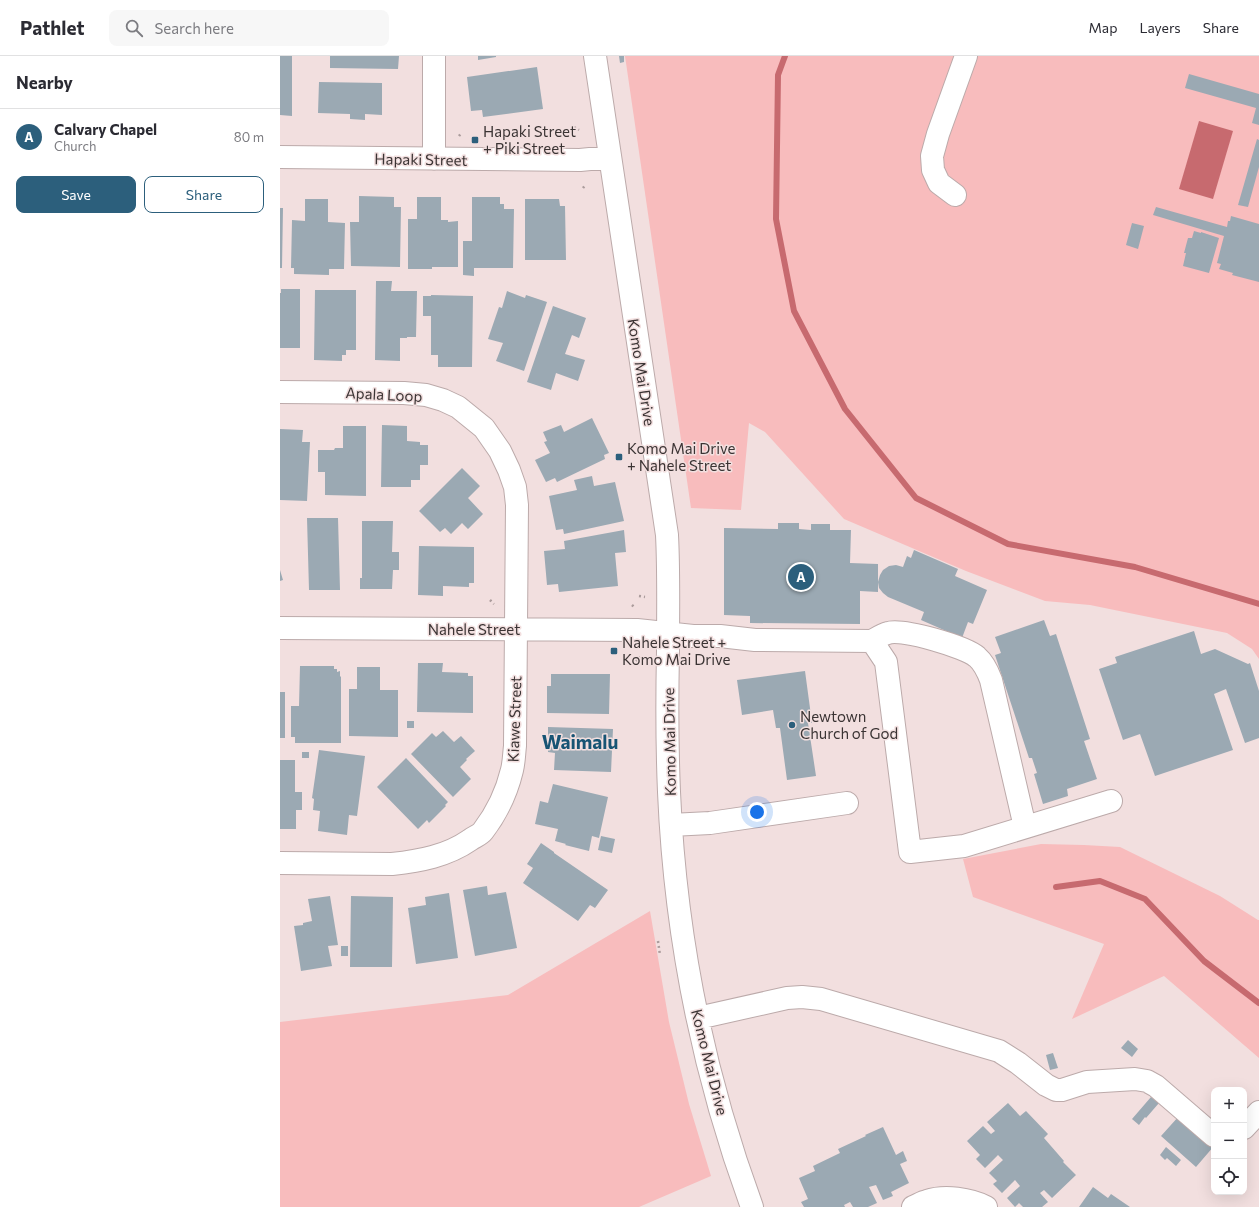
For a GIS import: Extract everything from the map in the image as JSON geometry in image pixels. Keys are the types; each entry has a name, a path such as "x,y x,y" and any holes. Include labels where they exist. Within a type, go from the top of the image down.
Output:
{"street":[{"path":"434,56 434,159"},
{"name":"Komo Mai Drive","path":"595,56 667,535 669,570 668,732 671,825 681,922 698,1018 719,1103 752,1207"},
{"path":"955,195 939,183 933,170 932,156 966,56"},
{"name":"Hapaki Street","path":"280,157 580,160 610,157"},
{"name":"Apala Loop","path":"280,392 404,393 426,395 443,400 458,407 484,428 500,451 515,487 517,505 516,630"},
{"name":"Nahele Street","path":"280,628 638,630 693,636 720,636 755,640 872,641"},
{"name":"Kiawe Street","path":"280,863 392,864 410,862 443,854 462,846 482,832 506,790 512,770 516,746 516,630"},
{"path":"1025,827 991,680 978,657 971,652 930,638 909,633 889,632 872,641 886,662 910,852 964,846 1111,801"},
{"path":"671,825 710,823 847,803"},
{"path":"698,1018 787,998 802,997 821,999 999,1051 1018,1062 1046,1085 1056,1090 1062,1090 1087,1082 1136,1079 1147,1081 1156,1086 1211,1133"},
{"path":"1247,1125 1259,1112"},
{"path":"913,1207 928,1200 955,1199 986,1207"}],"path":[{"path":"574,127 579,130"},
{"path":"459,136 462,132"},
{"path":"583,188 586,184"},
{"path":"639,596 645,597"},
{"path":"490,600 494,604"},
{"path":"632,605 635,608"},
{"path":"636,661 640,657"},
{"path":"658,941 660,955"}],"shaded area":[{"path":"625,56 1259,56 1259,659 1252,649 1227,633 1090,605 1045,601 966,571 844,519 765,432 749,423 741,510 691,508"},
{"path":"1199,121 1233,131 1213,199 1179,189"},
{"path":"1041,844 1120,847 1220,896 1259,920 1259,1058 1164,976 1072,1019 1104,944 973,897 963,859"},
{"path":"650,911 669,1022 689,1104 711,1176 639,1207 280,1207 280,1022 508,995"}],"building":[{"path":"280,56 292,56 292,116 280,115"},
{"path":"330,56 399,56 398,69 330,68"},
{"path":"478,56 496,56 496,57 478,60"},
{"path":"619,56 624,56 624,62 620,63"},
{"path":"537,67 543,109 483,117 482,110 471,111 467,77"},
{"path":"1189,74 1259,94 1259,125 1252,123 1256,108 1185,88"},
{"path":"319,82 382,83 382,115 365,114 365,120 350,119 350,114 318,113"},
{"path":"1257,139 1259,140 1259,167 1248,207 1238,205"},
{"path":"359,196 394,197 394,207 401,207 400,267 351,266 350,222 359,222"},
{"path":"417,197 441,197 441,220 448,220 448,222 458,221 458,267 408,269 408,219 417,219"},
{"path":"472,197 500,197 500,204 504,204 504,209 514,209 513,268 474,268 474,276 463,275 463,241 472,241"},
{"path":"305,199 328,199 328,222 345,223 344,269 329,269 329,275 294,274 294,268 291,268 292,220 305,221"},
{"path":"525,199 559,199 560,206 565,206 566,260 525,260"},
{"path":"1156,207 1227,227 1231,216 1259,224 1259,282 1232,275 1233,273 1219,269 1221,264 1217,263 1224,236 1153,215"},
{"path":"280,208 283,208 282,268 280,268"},
{"path":"1132,223 1144,226 1138,249 1126,245"},
{"path":"1194,231 1219,238 1209,273 1183,266 1186,253 1184,253 1188,238 1192,238"},
{"path":"376,281 392,281 391,291 417,291 416,337 400,338 400,361 375,360"},
{"path":"281,289 300,289 300,348 280,348"},
{"path":"315,290 356,290 356,350 346,350 346,355 342,355 342,361 314,360"},
{"path":"507,291 525,298 526,295 547,302 524,371 496,361 503,343 488,339 499,307 502,308"},
{"path":"423,296 473,296 472,367 438,367 438,355 431,355 431,316 423,316"},
{"path":"553,306 586,318 579,338 572,335 565,354 585,360 578,381 556,373 551,390 527,382"},
{"path":"592,418 609,453 604,455 605,459 557,482 555,478 546,482 535,460 550,453 544,442 547,441 543,432 561,425 564,432"},
{"path":"382,425 407,426 407,441 420,442 420,445 428,445 428,465 420,465 420,480 411,480 411,487 381,487"},
{"path":"343,426 366,426 366,496 325,495 325,472 318,472 318,450 334,450 335,448 343,448"},
{"path":"280,429 303,430 302,442 310,442 307,501 280,500"},
{"path":"462,468 480,486 468,498 483,514 468,529 462,523 451,534 445,528 440,532 419,511"},
{"path":"592,476 594,486 615,482 624,521 564,534 563,529 556,530 549,496 577,490 574,480"},
{"path":"307,518 338,518 340,590 309,590"},
{"path":"362,521 393,521 392,552 399,552 399,570 393,570 392,589 360,589 360,578 362,578"},
{"path":"778,523 799,523 799,529 811,530 811,524 830,524 830,530 851,530 850,563 878,564 878,592 860,591 860,624 750,623 750,616 724,615 724,528 778,529"},
{"path":"624,530 626,552 615,553 618,586 559,592 558,584 547,585 544,551 565,549 564,541"},
{"path":"419,546 474,547 474,583 469,583 469,587 443,586 443,596 418,595"},
{"path":"914,550 958,569 955,576 987,590 973,624 968,622 962,638 921,620 924,612 888,597 879,588 878,582 883,570 889,566 896,565 903,567 907,556 911,558"},
{"path":"280,570 283,580 280,581"},
{"path":"1044,620 1050,636 1056,634 1090,739 1084,741 1097,779 1067,789 1068,796 1043,804 1034,774 1037,773 1032,758 1029,758 995,655 1001,653 995,637"},
{"path":"1194,631 1201,654 1215,649 1248,664 1250,663 1259,691 1259,738 1245,743 1226,689 1214,694 1233,750 1155,776 1140,734 1123,740 1099,669 1117,663 1115,657"},
{"path":"418,663 443,663 442,672 468,673 468,676 473,676 473,713 417,712"},
{"path":"300,666 334,666 334,669 337,669 337,672 340,671 341,743 295,743 295,737 291,737 291,706 299,706"},
{"path":"357,667 380,667 380,690 398,690 398,737 349,736 349,689 357,689"},
{"name":"Newtown Church of God","path":"805,671 812,723 808,723 816,776 787,780 780,728 776,728 773,710 742,715 737,680"},
{"path":"551,674 610,674 609,714 547,713 547,686 551,686"},
{"path":"280,692 285,692 285,738 280,738"},
{"path":"407,721 414,721 414,728 407,728"},
{"path":"548,727 613,729 611,772 554,770 555,753 548,752"},
{"path":"443,731 454,742 461,736 475,751 460,767 471,779 453,797 411,754 432,733 436,737"},
{"path":"319,750 365,756 357,816 349,815 347,835 318,831 320,811 313,810 314,799 312,798"},
{"path":"302,752 309,752 309,758 302,758"},
{"path":"406,758 448,802 445,805 446,806 429,823 427,820 418,829 377,787"},
{"path":"280,760 295,760 295,792 302,792 302,810 296,810 296,829 280,829"},
{"path":"553,784 608,797 599,838 592,836 589,851 555,841 558,829 535,824 540,801 548,803"},
{"path":"601,836 615,839 612,853 598,850"},
{"path":"541,843 608,890 595,908 590,905 578,921 523,883 533,868 527,864"},
{"path":"487,886 488,895 506,892 517,948 475,956 463,890"},
{"path":"449,893 458,958 416,964 408,908 426,905 425,897"},
{"path":"330,896 338,945 328,946 332,966 301,971 294,926 303,925 303,923 312,921 308,899"},
{"path":"351,896 393,897 392,967 350,967"},
{"path":"341,946 348,946 348,956 341,956"},
{"path":"1128,1040 1138,1049 1132,1057 1121,1048"},
{"path":"1053,1053 1058,1068 1050,1070 1046,1055"},
{"path":"1151,1097 1159,1103 1139,1125 1132,1119"},
{"path":"1008,1103 1020,1116 1026,1111 1048,1134 1044,1138 1064,1161 1063,1162 1076,1175 1052,1198 1044,1190 1040,1193 1048,1202 1042,1207 1023,1207 1019,1203 1015,1207 1007,1198 1020,1186 1015,1180 1002,1193 993,1184 997,1181 989,1173 1003,1160 998,1155 985,1168 976,1159 980,1155 967,1141 983,1126 991,1134 995,1131 987,1122"},
{"path":"1179,1116 1211,1143 1211,1150 1196,1167 1161,1136"},
{"path":"883,1127 896,1155 903,1151 907,1161 900,1164 909,1183 891,1192 893,1196 883,1200 876,1185 869,1187 877,1203 868,1207 853,1207 850,1202 844,1205 845,1207 804,1207 801,1202 808,1199 799,1178 815,1171 813,1166 840,1153 838,1149"},
{"path":"1166,1147 1181,1160 1176,1166 1167,1158 1165,1160 1160,1155"},
{"path":"1093,1187 1108,1198 1111,1194 1130,1207 1079,1207"}],"waterway":[{"path":"785,56 778,75 776,219 794,311 845,409 916,498 1008,544 1135,567 1259,604"},
{"path":"1056,887 1100,881 1145,899 1204,961 1259,1003"}],"place":[{"name":"Hapaki Street + Piki Street","path":"475,140"},
{"name":"Komo Mai Drive + Nahele Street","path":"619,457"},
{"name":"Calvary Chapel","path":"801,577"},
{"name":"Nahele Street + Komo Mai Drive","path":"614,651"},
{"name":"Newtown Church of God","path":"792,725"}],"district":[{"name":"Waimalu","path":"580,741"}]}
